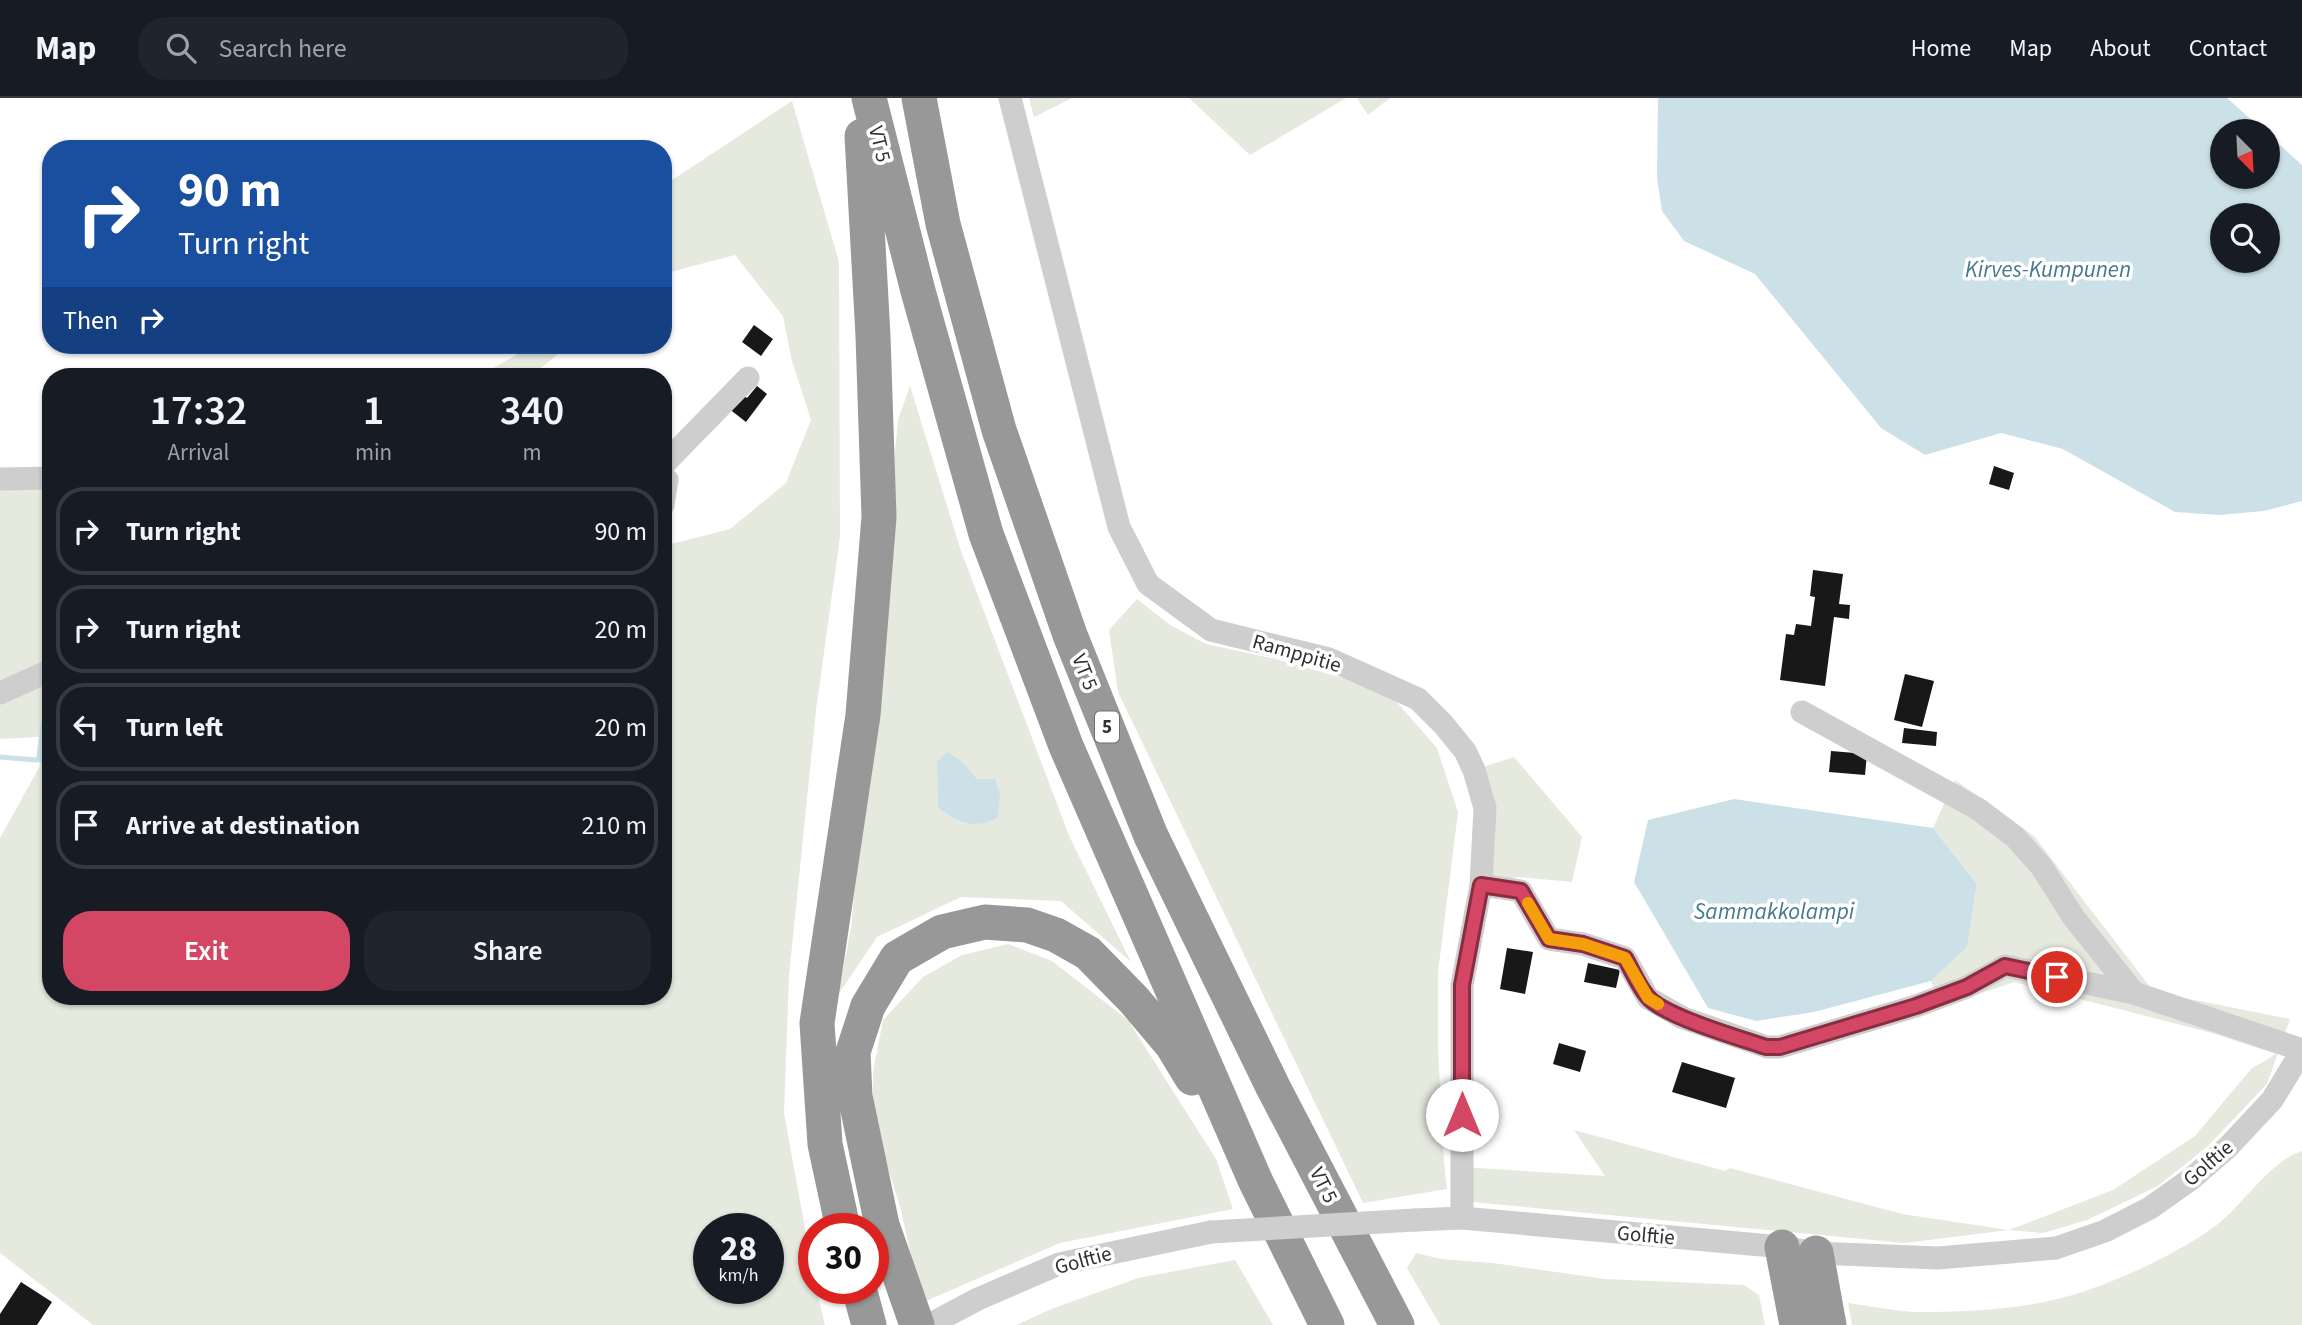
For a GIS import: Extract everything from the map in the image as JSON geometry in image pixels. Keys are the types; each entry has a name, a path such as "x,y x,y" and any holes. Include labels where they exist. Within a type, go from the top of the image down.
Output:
{"highway":[{"path":"840,1213 825,1144 817,1024 863,715 879,517 873,336 860,98"},
{"name":"VT 5","path":"869,98 918,291 986,534 1066,746 1256,1182 1327,1325"},
{"name":"VT 5","path":"919,98 943,224 999,430 1070,635 1151,836 1273,1087 1396,1323"},
{"path":"917,1325 882,1225 855,1096 853,1052 868,1006 897,958 942,932 985,922 1027,925 1056,935 1088,953 1134,1000 1172,1045 1256,1182"},
{"path":"1782,1247 1797,1325"},
{"path":"1816,1254 1829,1325"},
{"path":"863,1304 869,1325"}],"street":[{"name":"Ramppitie","path":"1010,98 1119,527 1148,584 1211,630 1329,659 1418,699 1465,751 1474,770 1485,808 1481,885 1462,985 1462,1218"},
{"path":"672,456 748,378"},
{"path":"0,479 42,478"},
{"path":"0,693 42,674"},
{"path":"1802,712 1978,809 2015,837 2041,866 2074,918 2134,993"},
{"path":"1481,885 1521,891 1549,939 1583,944 1625,958 1648,998 1683,1018 1766,1047 1780,1047 1916,1006 1967,987 2005,966 2134,993 2302,1050"},
{"name":"Golftie","path":"929,1325 978,1299 1059,1264 1211,1232 1462,1218 1782,1247 1816,1254 1938,1258 2056,1248 2105,1231 2150,1208 2191,1179 2228,1147 2272,1100 2302,1050"}],"shaded area":[{"path":"1029,98 1072,98 1034,117"},
{"path":"1189,98 1346,98 1250,155"},
{"path":"1357,98 1390,98 1368,115"},
{"path":"792,101 839,262 840,537 816,710 789,976 784,1113 802,1213 798,1213 798,1304 820,1304 825,1325 93,1325 0,1253 0,838 41,764 42,1005 672,1005 672,544 730,529 786,483 811,420 792,361 783,316 735,255 672,272 672,180"},
{"path":"518,354 558,354 541,368 494,368"},
{"path":"910,386 961,551 1070,838 1131,962 1061,901 961,897 877,937 838,995 851,928 898,420","holes":["937,762 964,763 977,779 939,782"]},
{"path":"42,478 42,719 39,737 0,739 0,479"},
{"path":"1137,599 1170,625 1206,644 1276,659 1343,678 1395,700 1437,748 1458,812 1438,972 1438,1050 1447,1189 1363,1203 1118,692 1109,630"},
{"path":"1514,757 1582,837 1572,882 1518,877 1481,885 1474,770"},
{"path":"1955,780 2034,836 2154,992 2290,1019 2267,1084 2208,1146 2158,1186 2087,1220 2043,1233 2009,1230 2113,1190 2195,1136 2251,1069 2276,1054 2212,1033 2014,982 1941,1007 1931,981 1967,947 1977,884 1933,828"},
{"path":"1008,944 1052,961 1128,1020 1216,1159 1233,1209 1060,1243 926,1301 914,1269 901,1210 873,1112 873,1072 883,1020 923,977 962,955"},
{"path":"1574,1130 1725,1171 1730,1168 1902,1214 2009,1230 1905,1243 1462,1201 1462,1167 1605,1176"},
{"path":"2302,1151 2302,1325 1852,1325 1848,1303 1916,1312 1983,1310 2049,1301 2112,1281 2178,1250 2214,1227 2278,1164"},
{"path":"1416,1253 1441,1259 1493,1263 1605,1279 1744,1285 1759,1295 1765,1325 1440,1325 1407,1268"},
{"path":"1235,1260 1273,1325 1016,1325 1054,1308 1138,1278"}],"water":[{"name":"Kirves-Kumpunen","path":"1658,98 2227,98 2251,119 2210,119 2210,189 2280,189 2280,145 2302,165 2302,501 2264,511 2219,515 2175,512 2063,449 2001,433 1925,455 1881,428 1755,274 1684,241 1662,211 1657,178"},
{"path":"42,719 42,765 36,760"},
{"path":"947,752 964,763 977,779 995,779 1000,795 998,817 982,823 966,823 938,807 937,762"},
{"name":"Sammakkolampi","path":"1734,799 1933,828 1977,884 1967,947 1931,981 1814,1012 1756,1021 1708,1008 1634,882 1648,820"}],"building":[{"path":"754,325 773,339 761,356 742,342"},
{"path":"757,386 767,394 746,422 728,408 740,393 747,398"},
{"path":"1994,466 2014,473 2009,490 1989,484"},
{"path":"1813,570 1843,574 1839,604 1850,605 1849,619 1834,617 1825,686 1780,680 1786,634 1794,635 1796,624 1811,626 1815,597 1810,596"},
{"path":"1905,674 1934,681 1922,727 1894,720"},
{"path":"1904,728 1937,732 1936,746 1902,743"},
{"path":"1831,751 1867,754 1865,775 1829,772"},
{"path":"1507,948 1533,952 1525,994 1500,989"},
{"path":"1588,963 1620,970 1616,988 1584,982"},
{"path":"1559,1043 1586,1051 1580,1072 1553,1064"},
{"path":"1682,1062 1735,1078 1726,1108 1672,1092"},
{"path":"21,1282 52,1302 37,1325 0,1325 0,1314"}],"waterway":[{"path":"0,757 36,760"}],"slow traffic":[{"path":"1528,903 1549,939 1583,944 1625,958 1648,998 1658,1004"}],"route":[{"path":"1462,1115 1462,985 1481,885 1521,891 1549,939 1583,944 1625,958 1648,998 1665,1008 1683,1018 1766,1047 1780,1047 1916,1006 1967,987 2005,966 2057,977"}]}
